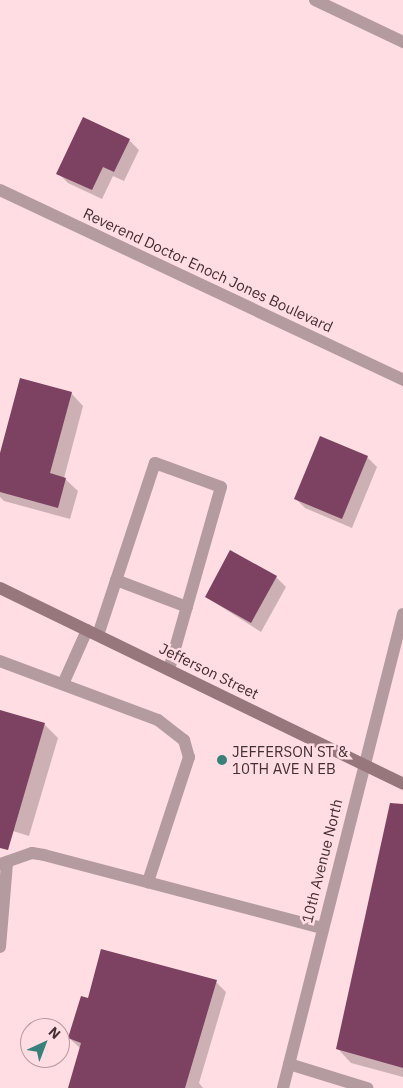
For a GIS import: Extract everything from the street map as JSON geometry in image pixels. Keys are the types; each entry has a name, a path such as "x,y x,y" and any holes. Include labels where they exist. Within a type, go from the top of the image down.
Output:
{"main road":[{"name":"Jefferson Street","path":"0,588 403,784"}],"street":[{"path":"315,0 403,42"},
{"name":"Reverend Doctor Enoch Jones Boulevard","path":"0,190 403,380"},
{"path":"63,684 92,633 116,580 155,463 221,488 169,670"},
{"path":"116,580 187,607"},
{"name":"10th Avenue North","path":"282,1088 363,764 403,614"},
{"path":"0,660 158,720 176,731 188,750 148,882"},
{"path":"0,947 3,864 32,853 322,928"},
{"path":"289,1064 366,1088"}],"building":[{"path":"83,117 130,139 114,172 103,167 92,190 56,174"},
{"path":"20,378 72,392 50,473 66,478 58,508 0,492 0,453"},
{"path":"320,436 368,456 342,519 294,499"},
{"path":"230,550 277,576 251,623 205,597"},
{"path":"0,710 45,723 8,850 0,848"},
{"path":"390,803 403,804 403,1068 336,1049"},
{"path":"101,949 217,980 185,1088 68,1088 81,1043 70,1039 70,1032 81,996 88,998"}],"place":[{"name":"JEFFERSON ST & 10TH AVE N EB","path":"222,760"}]}
